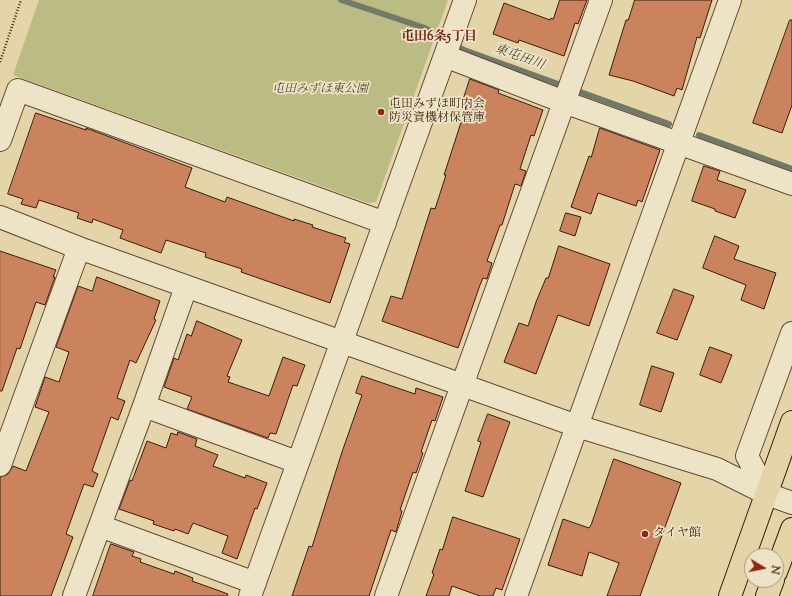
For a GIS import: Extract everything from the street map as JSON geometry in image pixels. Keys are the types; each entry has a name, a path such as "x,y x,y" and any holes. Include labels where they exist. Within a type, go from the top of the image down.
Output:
{"main road":[{"path":"730,596 792,422"},
{"path":"784,550 792,529"}],"street":[{"path":"100,526 253,589 297,462 342,342 465,0"},
{"path":"386,596 601,0"},
{"path":"516,596 730,0"},
{"path":"449,44 569,88 679,143 792,184"},
{"path":"0,140 18,90 385,223"},
{"path":"0,217 186,287 577,426 717,469 767,494 792,503"},
{"path":"0,465 79,248"},
{"path":"74,596 186,287"},
{"path":"767,494 747,456 792,333"},
{"path":"144,406 297,462"}],"path":[{"path":"0,62 21,0"}],"green space":[{"name":"屯田みずほ東公園","path":"39,0 448,0 376,202 368,203 13,75"}],"building":[{"path":"560,0 587,0 578,24 575,23 564,56 519,40 518,43 493,34 504,3 550,20 551,18 553,19"},
{"path":"635,0 712,0 700,38 697,37 682,90 677,88 674,96 633,81 609,75 626,20 628,20"},
{"path":"790,20 792,20 792,105 782,133 753,123"},
{"path":"470,79 499,90 498,93 543,110 534,136 531,135 520,169 526,171 521,186 515,184 502,225 500,225 487,261 492,263 487,279 483,278 480,285 458,348 382,321 391,296 402,299 431,208 435,209 446,175 444,175 467,103 463,101"},
{"path":"36,113 86,130 86,128 192,168 185,187 225,202 227,197 294,221 294,219 313,225 312,227 346,238 344,242 350,244 330,303 241,272 242,269 205,257 206,253 166,240 161,253 120,238 123,230 93,219 92,223 77,218 79,213 39,200 36,208 21,204 23,199 8,194"},
{"path":"600,128 660,150 642,202 638,200 636,206 598,193 591,214 571,207 589,156 591,157"},
{"path":"704,166 720,171 717,180 746,190 735,218 692,201"},
{"path":"566,213 581,217 575,236 560,231"},
{"path":"715,236 739,246 734,259 776,273 764,309 741,300 746,285 703,268"},
{"path":"559,246 610,264 589,326 558,315 536,374 504,362 519,323 528,326 546,278 548,278"},
{"path":"0,251 56,270 45,305 36,302 20,349 17,348 2,391 0,391"},
{"path":"97,277 160,301 154,319 156,320 136,363 130,360 117,398 125,401 118,420 111,417 92,471 98,474 93,487 84,484 66,534 73,537 51,596 0,596 0,477 8,474 13,466 26,471 49,412 35,407 45,377 59,382 69,352 56,347 78,286 92,291"},
{"path":"674,289 694,296 677,340 657,333"},
{"path":"197,321 242,340 227,376 230,377 228,382 269,396 283,357 305,365 297,386 293,385 276,434 270,433 268,438 187,409 192,397 164,387 174,358 178,360 187,334 191,336"},
{"path":"710,347 732,355 721,383 700,375"},
{"path":"652,366 674,373 661,412 640,405"},
{"path":"362,376 415,394 416,388 443,397 435,421 432,420 421,452 423,453 416,473 413,472 400,510 402,511 396,532 391,530 369,596 292,596 309,546 312,547 362,395 356,393"},
{"path":"488,414 510,422 483,497 465,491 481,442 478,441"},
{"path":"178,432 197,439 195,446 218,455 213,466 245,478 246,475 267,483 257,509 255,508 237,559 222,553 228,536 193,523 188,534 175,529 174,531 153,524 154,521 119,509 130,480 132,481 147,441 166,448 171,433 177,435"},
{"path":"614,459 681,483 640,596 607,596 619,563 589,552 582,576 548,565 563,519 589,528 591,525"},
{"path":"453,517 520,539 502,590 496,588 493,596 480,596 452,586 449,596 426,596 434,574 432,573 440,549 442,550"},
{"path":"111,544 134,552 132,556 141,559 140,562 174,574 175,571 193,578 192,581 228,594 227,596 93,596"}],"waterway":[{"name":"東屯田川","path":"341,0 425,28 464,50 669,124"},
{"name":"東屯田川","path":"699,135 792,169"}],"place":[{"name":"屯田みずほ町内会 防災資機材保管庫","path":"381,112"},
{"name":"タイヤ館","path":"645,534"}],"district":[{"name":"屯田6条5丁目","path":"439,38"}]}
